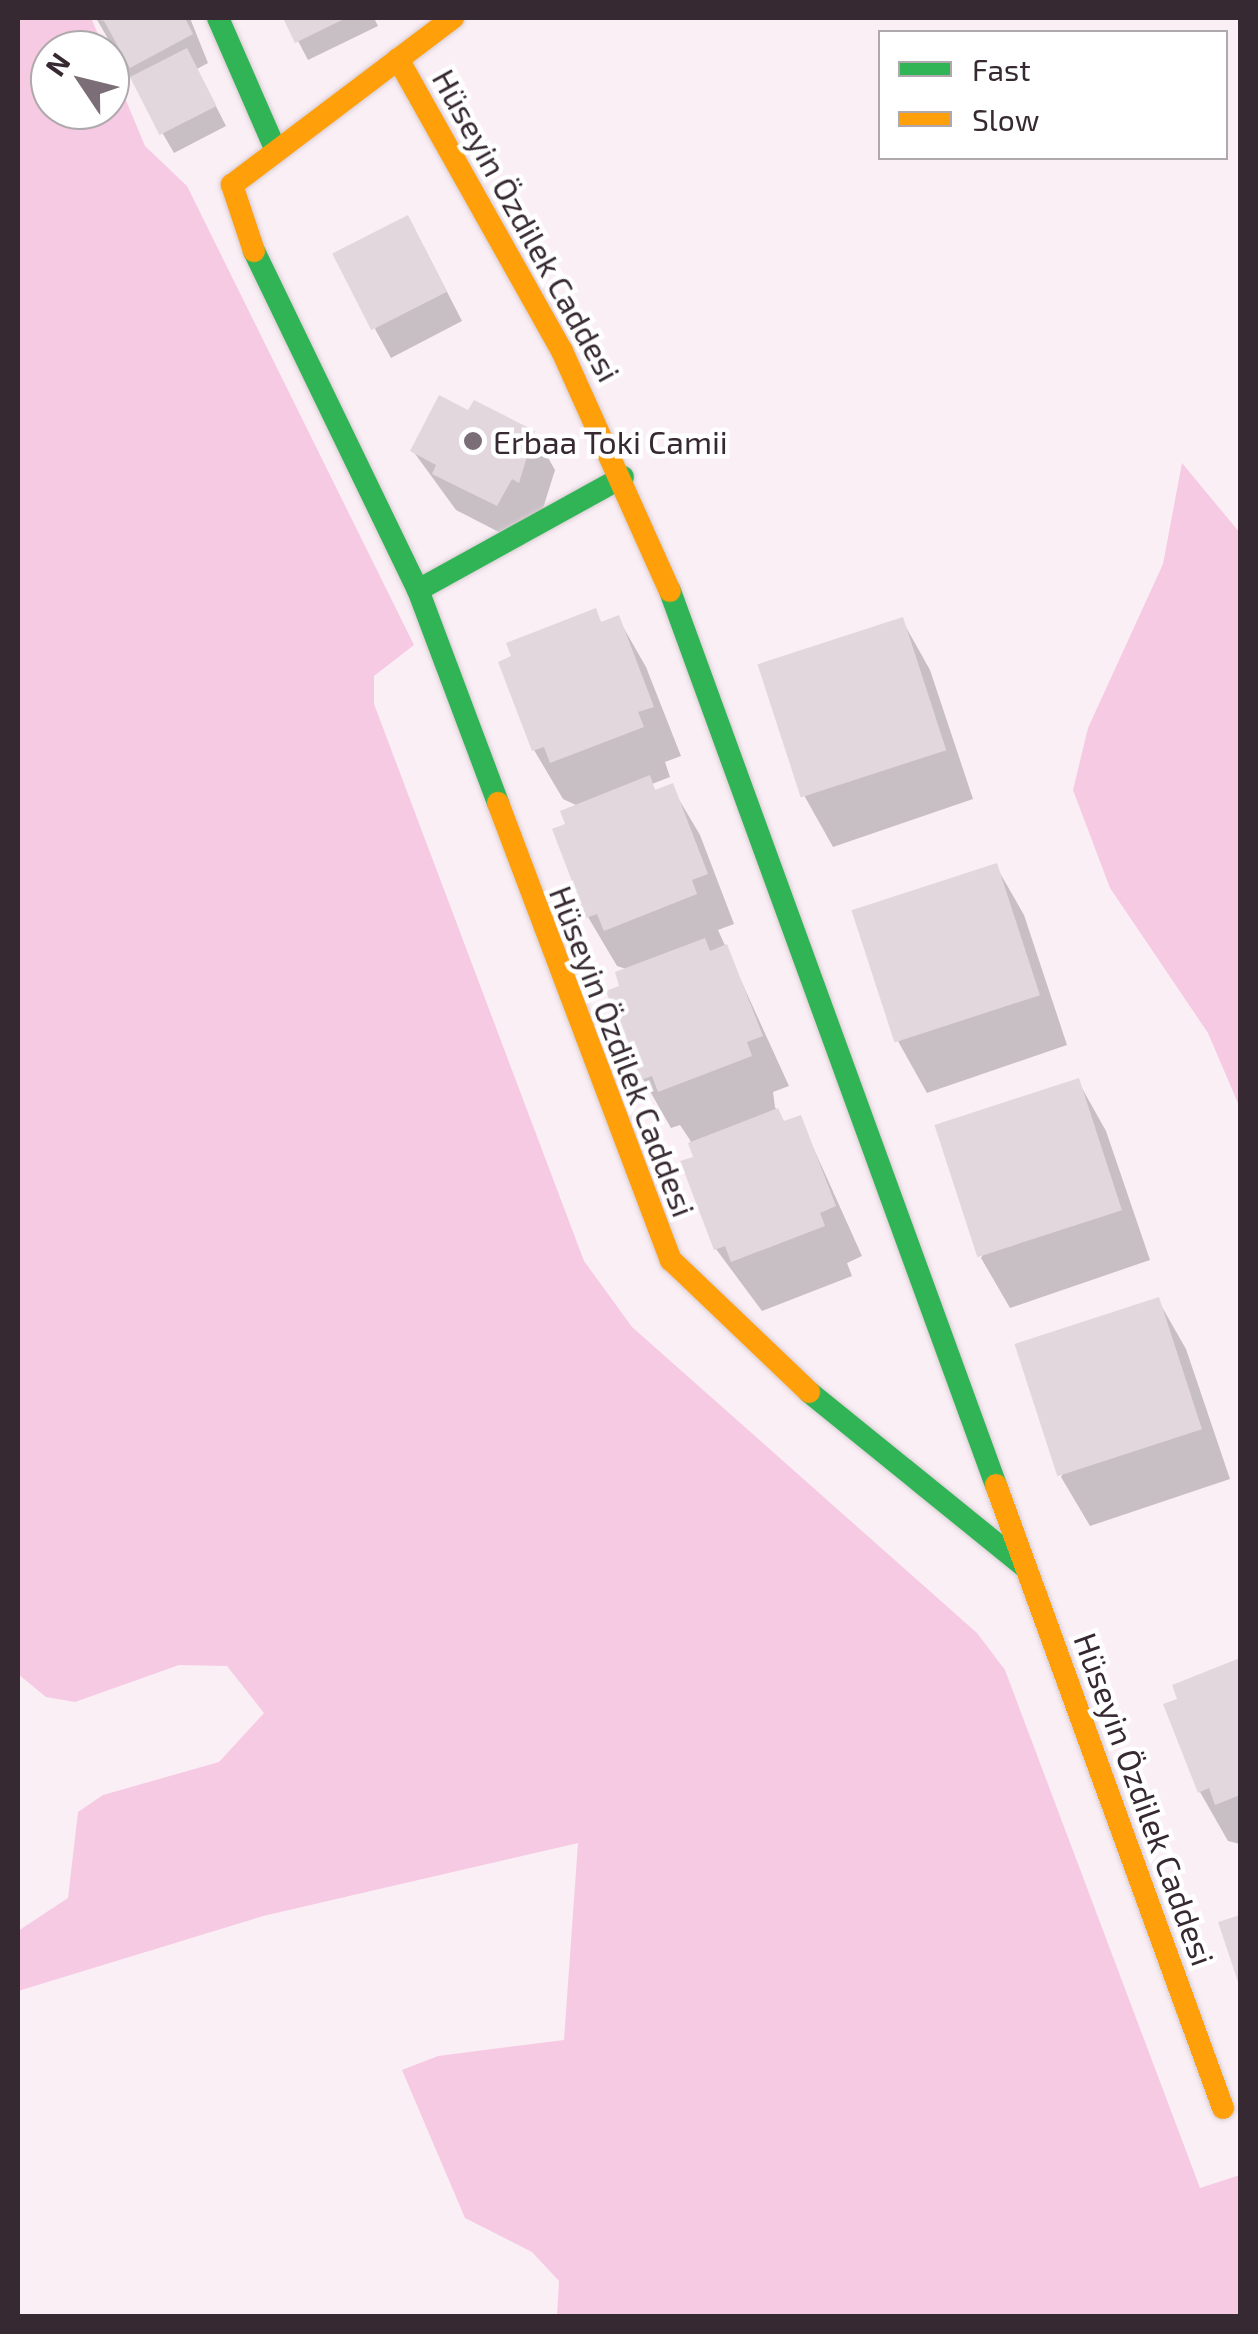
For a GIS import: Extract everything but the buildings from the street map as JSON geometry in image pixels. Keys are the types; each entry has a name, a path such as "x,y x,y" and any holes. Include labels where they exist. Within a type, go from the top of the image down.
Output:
{"street":[{"path":"218,18 276,151"},
{"name":"Hüseyin Özdilek Caddesi","path":"453,18 232,185 232,204 418,590 671,1260 796,1381 1027,1568"},
{"name":"Hüseyin Özdilek Caddesi","path":"398,59 623,478 1223,2108"},
{"path":"418,590 623,478"}],"shaded area":[{"path":"18,18 91,18 96,30 30,30 30,130 130,130 130,110 145,146 187,186 414,645 374,676 374,704 584,1261 632,1327 977,1633 1005,1670 1200,2188 1240,2175 1240,2316 557,2316 559,2281 532,2252 465,2218 402,2070 438,2056 564,2040 578,1843 263,1916 18,1991 18,1931 68,1898 78,1812 103,1795 219,1762 264,1713 227,1666 179,1665 75,1702 46,1697 18,1674"},
{"path":"1182,463 1240,533 1240,1108 1208,1033 1110,888 1073,790 1088,728 1163,564"}],"traffic: fast":[{"path":"218,18 276,151"},
{"path":"254,251 418,590 498,803"},
{"path":"418,590 623,477"},
{"path":"670,591 996,1485"},
{"path":"809,1392 1026,1568"}],"traffic: slow":[{"path":"254,251 232,185 453,18"},
{"path":"398,59 562,351 670,591"},
{"path":"498,803 671,1260 809,1392"},
{"path":"996,1485 1223,2108"}],"place":[{"name":"Erbaa Toki Camii","path":"473,441"}]}
